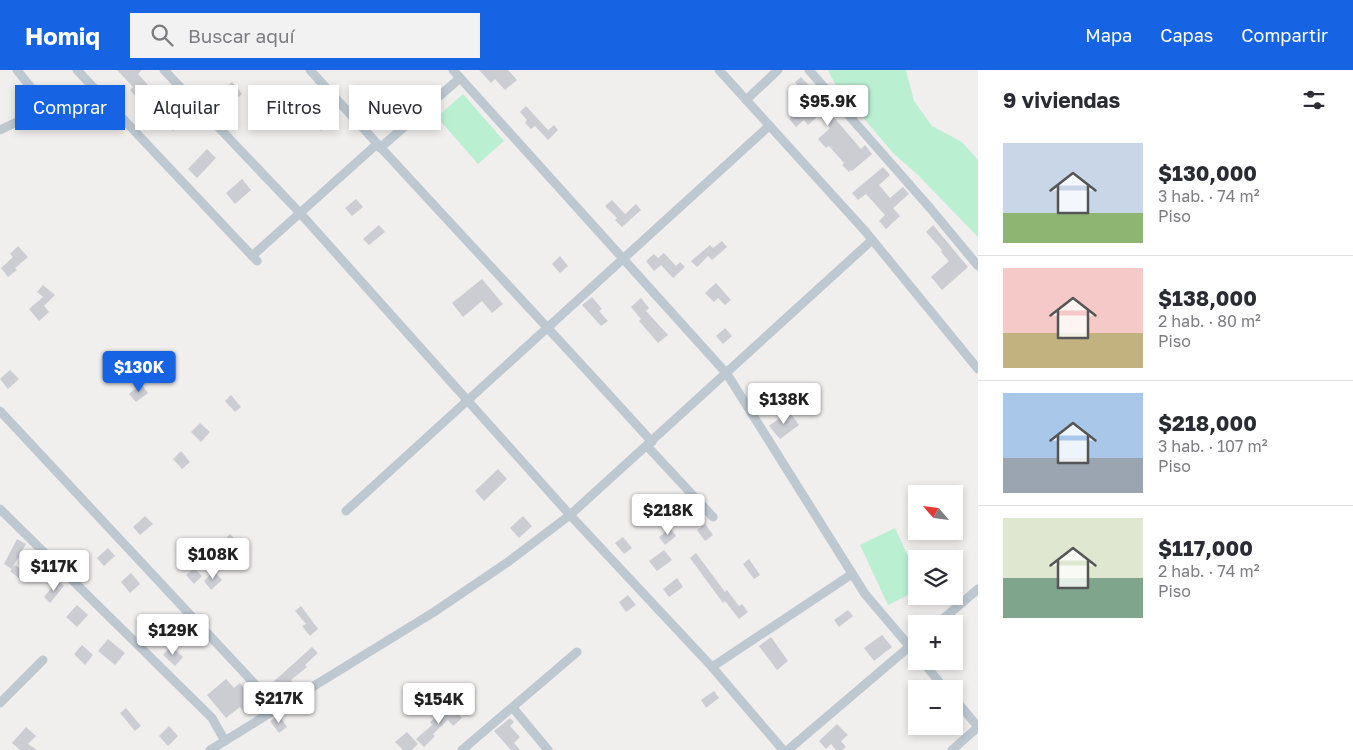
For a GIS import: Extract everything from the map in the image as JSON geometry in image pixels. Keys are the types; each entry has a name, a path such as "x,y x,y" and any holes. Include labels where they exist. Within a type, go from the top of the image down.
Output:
{"street":[{"path":"17,70 29,85"},
{"path":"77,70 89,85"},
{"path":"164,70 300,213 570,515 712,667 783,750"},
{"path":"310,70 548,327 713,517"},
{"path":"453,70 726,374 865,594 908,639"},
{"path":"719,70 872,240 978,369"},
{"path":"746,100 778,70"},
{"path":"809,70 930,208 978,266"},
{"path":"125,123 255,259 300,213 460,78"},
{"path":"0,130 15,123"},
{"path":"346,511 769,126"},
{"path":"210,750 225,745 278,709 451,601 508,562 570,515 872,240"},
{"path":"0,411 278,709"},
{"path":"0,510 212,718 217,724 225,745"},
{"path":"712,667 852,574"},
{"path":"947,615 978,589"},
{"path":"788,750 908,648"},
{"path":"462,750 578,652"},
{"path":"0,703 43,660"},
{"path":"930,670 938,680"},
{"path":"513,708 548,750"},
{"path":"952,750 978,727 963,709"}],"green space":[{"path":"828,70 906,70 914,101 932,126 962,142 978,160 978,237 918,175 893,153 835,84"},
{"path":"463,94 504,141 478,164 441,122 441,113"},
{"path":"895,528 908,556 908,595 888,605 860,545"}],"building":[{"path":"117,70 142,70 138,74 148,85 135,85 135,96 130,90 133,87"},
{"path":"479,70 508,70 517,80 505,90 495,79 491,83"},
{"path":"801,77 820,97 818,99 861,149 865,145 872,154 852,171 849,172 842,165 844,163 829,146 826,148 818,139 830,128 819,115 808,125 804,120 796,127 789,119 803,106 792,94 798,89 795,82"},
{"path":"238,89 242,94 238,97"},
{"path":"526,106 548,130 554,125 558,130 548,140 535,126 531,129 525,123 527,120 520,112"},
{"path":"207,149 216,158 197,178 188,169"},
{"path":"883,167 890,175 879,185 890,198 903,187 909,194 893,208 900,216 886,229 879,221 885,215 866,194 858,200 852,193"},
{"path":"242,179 251,190 235,204 226,193"},
{"path":"356,199 363,207 352,216 345,208"},
{"path":"612,200 625,214 636,204 641,210 622,227 615,220 617,218 605,206"},
{"path":"379,225 385,232 369,245 363,239"},
{"path":"933,225 968,267 942,290 931,277 949,261 926,232"},
{"path":"722,241 727,247 712,260 708,256 697,267 691,261 710,245 713,248"},
{"path":"18,246 28,257 8,277 1,268 13,257 10,254"},
{"path":"664,253 676,266 680,262 685,267 673,278 661,265 654,271 646,261 654,254 658,258"},
{"path":"560,256 568,266 560,273 552,264"},
{"path":"482,279 503,304 492,313 482,301 463,317 452,303"},
{"path":"716,283 731,300 725,305 718,298 714,302 705,293"},
{"path":"43,285 55,295 44,306 49,312 39,321 29,309 43,297 37,292"},
{"path":"592,297 602,309 599,311 608,321 601,326 582,305"},
{"path":"641,298 649,308 646,311 668,335 658,343 639,321 641,319 631,307"},
{"path":"725,328 732,336 723,344 716,336"},
{"path":"10,370 19,379 8,389 0,379"},
{"path":"141,384 148,393 136,402 129,394"},
{"path":"231,395 241,407 235,412 225,401"},
{"path":"789,411 799,425 780,439 769,426"},
{"path":"200,423 210,432 201,442 191,432"},
{"path":"181,451 190,462 182,469 173,459"},
{"path":"498,469 507,479 484,501 475,491"},
{"path":"145,516 153,524 140,535 133,527"},
{"path":"523,516 532,526 519,538 510,528"},
{"path":"705,524 713,535 705,541 697,530"},
{"path":"670,528 676,536 665,545 659,537"},
{"path":"230,534 243,547 235,555 222,542"},
{"path":"623,537 632,548 624,554 615,543"},
{"path":"17,539 26,544 13,567 16,565 25,574 20,579 10,571 12,569 4,564"},
{"path":"108,548 115,556 104,566 97,558"},
{"path":"664,550 672,560 657,571 649,561"},
{"path":"696,553 725,592 727,590 739,606 742,604 748,612 739,619 725,601 723,603 690,558"},
{"path":"749,559 760,575 754,579 743,564"},
{"path":"194,568 202,576 194,584 186,575"},
{"path":"214,571 222,580 211,590 204,581"},
{"path":"131,573 140,584 130,593 121,582"},
{"path":"677,578 683,587 669,597 663,589"},
{"path":"58,580 64,586 50,603 44,597"},
{"path":"628,595 636,605 626,612 619,602"},
{"path":"77,605 88,615 77,627 66,617"},
{"path":"301,606 318,629 310,636 302,626 306,624 295,611"},
{"path":"848,610 853,616 839,627 834,620"},
{"path":"882,635 892,647 874,661 864,648"},
{"path":"771,637 788,661 777,670 759,646"},
{"path":"108,639 125,653 115,665 98,651"},
{"path":"82,645 93,655 85,665 74,654"},
{"path":"171,646 183,657 175,666 163,655"},
{"path":"312,647 318,653 305,665 307,667 291,680 293,683 280,694 271,684"},
{"path":"226,679 234,688 240,683 256,702 244,712 240,707 226,718 207,695"},
{"path":"714,691 719,698 706,708 701,700"},
{"path":"450,705 462,718 453,726 448,720 433,734 435,736 424,747 416,739 432,725 430,722"},
{"path":"126,708 141,726 135,731 120,713"},
{"path":"279,715 287,727 279,733 270,721"},
{"path":"510,718 514,722 510,726 520,737 514,743 520,750 511,750 494,731"},
{"path":"837,724 848,735 841,741 846,747 842,750 836,750 831,744 826,749 819,741"},
{"path":"169,726 178,736 168,746 159,736"},
{"path":"26,727 36,736 28,744 37,750 20,750 12,743"},
{"path":"407,732 418,744 412,750 403,750 395,742"}]}
